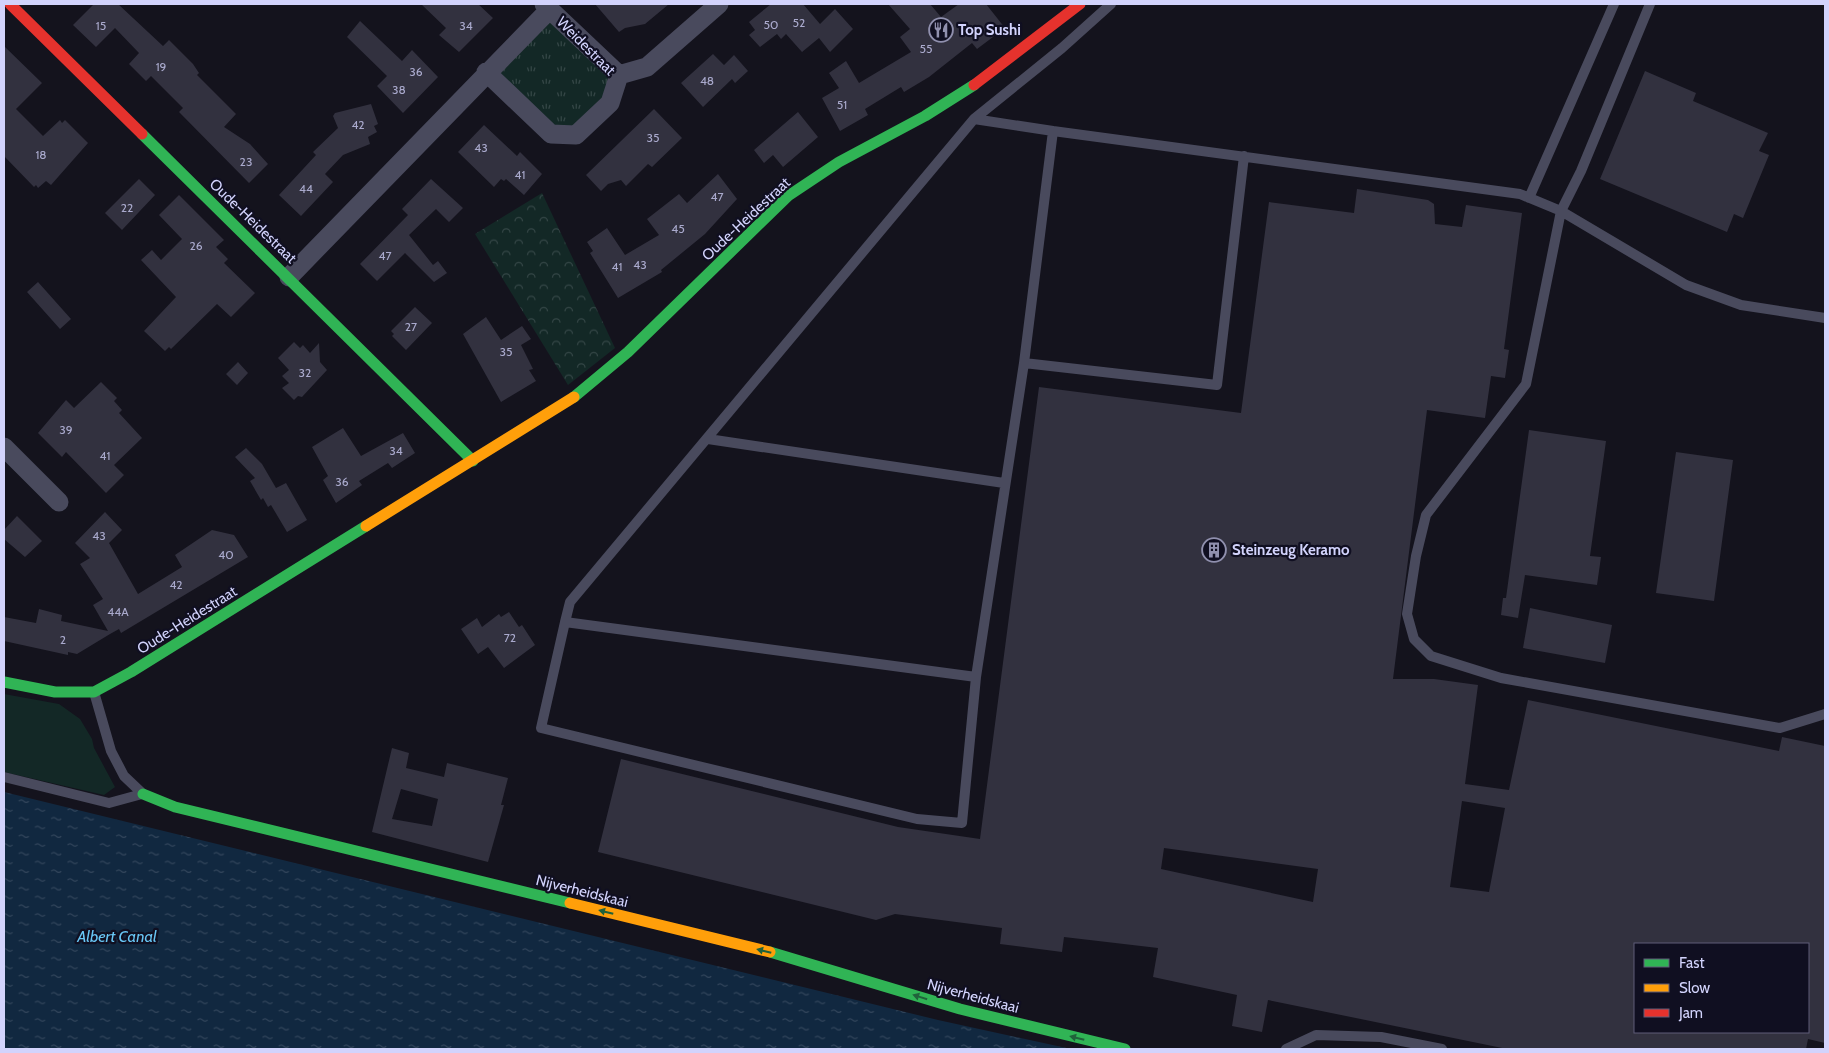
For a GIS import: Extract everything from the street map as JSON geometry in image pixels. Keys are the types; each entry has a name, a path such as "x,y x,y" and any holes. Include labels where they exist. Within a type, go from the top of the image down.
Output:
{"street":[{"name":"Oude-Heidestraat","path":"10,4 289,277 473,461"},
{"path":"618,75 647,67 719,4"},
{"name":"Oude-Heidestraat","path":"94,692 131,672 573,398 628,352 788,196 839,162 925,116 983,79 1080,4"},
{"name":"Weidestraat","path":"289,277 547,6 618,75 610,103 576,135 559,135 551,134 486,72"},
{"path":"4,447 59,502"},
{"path":"4,682 55,692 94,692"},
{"name":"Nijverheidskaai","path":"143,794 175,807 784,956 960,1009 1125,1049"}],"lane":[{"path":"1052,131 1024,363 1004,483 976,677 962,823 917,819 541,728 570,602 974,119 1062,48 1111,4"},
{"path":"1529,198 1614,4"},
{"path":"1650,4 1581,171 1561,211 1526,384 1426,515 1416,556 1407,614 1414,639 1431,656 1501,678 1780,728 1825,714"},
{"path":"974,119 1520,194 1561,211 1686,284 1741,305 1825,318"},
{"path":"1024,363 1217,385 1244,156"},
{"path":"708,439 1004,483"},
{"path":"565,622 976,677"},
{"name":"Nijverheidskaai","path":"94,692 111,751 124,776 143,794"},
{"path":"4,777 109,803 143,794"},
{"path":"1286,1049 1316,1035 1381,1037 1442,1049"}],"green space":[{"path":"550,9 619,75 576,135 551,134 486,72"},
{"path":"542,193 615,348 568,385 475,234"},
{"path":"4,694 59,704 80,719 92,739 94,748 115,787 104,795 4,772"}],"water":[{"name":"Albert Canal","path":"4,792 938,1020 1071,1049 4,1049"}],"building":[{"path":"94,4 118,4 163,46 169,40 193,64 199,73 197,75 236,114 224,127 250,144 268,164 249,183 179,112 183,108 151,76 146,81 129,64 139,53 115,28 96,47 73,25"},
{"path":"421,4 478,4 493,18 459,52 439,35 446,28"},
{"path":"595,4 669,4 645,24 625,28 619,32"},
{"path":"771,4 803,4 820,24 835,9 853,29 830,52 819,38 802,52 786,34 781,39 777,34 760,47 749,35 755,30 749,22"},
{"path":"888,4 930,4 941,17 959,4 986,4 1005,28 977,49 972,43 929,77 904,92 901,87 865,109 868,115 840,131 822,98 839,88 829,73 846,61 859,83 911,52 900,37 910,29"},
{"path":"360,21 402,61 412,50 438,77 403,113 377,86 387,76 347,37"},
{"path":"4,46 42,83 16,109 43,136 60,120 62,123 65,120 88,143 51,185 46,181 38,188 36,185 34,187 4,156"},
{"path":"713,54 724,65 734,55 748,71 735,83 732,79 703,107 681,83"},
{"path":"1645,71 1696,93 1693,101 1768,133 1759,151 1769,155 1743,218 1734,214 1727,232 1600,179"},
{"path":"371,104 378,124 374,126 377,132 368,137 370,144 343,155 325,174 333,182 301,216 279,195 316,155 313,152 338,128 333,116 335,113"},
{"path":"654,109 682,138 652,167 648,164 626,186 621,180 608,184 601,191 586,175"},
{"path":"798,112 818,137 783,167 773,155 764,163 754,150"},
{"path":"484,125 517,156 520,152 542,174 524,195 506,179 504,181 501,179 494,187 458,152"},
{"path":"718,174 737,199 705,234 661,270 662,272 618,298 590,253 593,251 587,242 607,228 625,255 659,235 647,219 679,194 687,203"},
{"path":"139,179 155,195 122,230 105,213"},
{"path":"431,179 463,208 449,222 436,209 409,235 433,265 438,261 447,273 434,282 405,253 377,281 360,264 408,215 402,209"},
{"name":"Steinzeug Keramo","path":"1357,189 1428,200 1434,204 1435,224 1462,227 1466,205 1522,213 1504,349 1509,350 1505,378 1491,376 1485,418 1427,410 1393,679 1434,679 1478,685 1465,784 1509,790 1528,700 1779,751 1782,737 1825,746 1825,1043 1808,1039 1806,1049 1507,1049 1268,1000 1262,1032 1232,1026 1237,995 1153,977 1158,948 1064,937 1062,952 1000,944 1002,928 895,914 876,920 598,852 621,759 898,827 980,839 1039,387 1241,413 1269,202 1354,213","holes":["1462,801 1505,808 1489,892 1450,887","1164,848 1318,869 1313,902 1161,869"]},
{"path":"179,195 224,240 216,247 228,259 224,263 255,293 231,317 217,304 171,349 169,347 165,351 144,331 176,297 141,260 152,250 161,260 182,239 159,215"},
{"path":"38,282 71,319 60,329 27,292"},
{"path":"415,307 432,323 406,350 392,336 394,334 391,331"},
{"path":"486,317 501,340 522,326 531,339 521,345 533,369 529,370 536,381 501,402 463,334"},
{"path":"294,342 300,348 303,345 310,353 319,343 320,362 327,370 302,397 298,396 294,400 282,388 289,383 282,376 289,370 278,358"},
{"path":"238,362 248,373 237,385 226,374"},
{"path":"101,382 117,398 114,401 122,410 119,413 142,438 114,465 124,475 106,493 66,452 62,457 38,433 66,400 74,408"},
{"path":"343,428 361,456 403,433 415,453 392,468 388,463 359,481 362,485 336,503 323,480 328,476 312,447"},
{"path":"1529,430 1606,441 1590,556 1601,557 1597,585 1525,575 1518,618 1501,615 1503,598 1506,598"},
{"path":"246,448 262,464 276,488 286,483 307,520 287,532 271,505 268,507 263,498 261,500 250,481 255,478 235,457"},
{"path":"1676,452 1733,460 1714,601 1656,593"},
{"path":"105,512 122,530 109,543 138,594 182,567 175,555 212,530 234,535 248,557 121,633 119,629 77,654 68,652 68,655 4,641 4,617 36,623 39,609 62,615 61,621 108,631 93,605 103,599 80,564 90,558 75,543"},
{"path":"17,516 42,541 25,557 4,539 4,530"},
{"path":"1530,608 1612,625 1605,663 1523,648"},
{"path":"509,612 519,627 522,625 535,645 504,668 488,647 478,654 461,629 477,618 482,627 499,614 501,617"},
{"path":"392,748 409,753 406,768 444,777 447,763 508,778 501,805 504,805 488,862 372,832","holes":["401,789 438,799 432,826 392,819"]}],"traffic: fast":[{"path":"574,397 628,352 788,196 839,162 925,116 974,85"},
{"path":"142,134 473,461"},
{"path":"4,682 55,692 94,692 131,672 366,526"},
{"path":"143,794 175,807 570,903"},
{"path":"770,952 960,1009 1125,1049"}],"traffic: slow":[{"path":"366,526 574,397"},
{"path":"570,903 770,952"}],"traffic: jam":[{"path":"10,4 142,134"},
{"path":"974,85 1080,4"}],"place":[{"name":"Top Sushi","path":"941,30"},
{"name":"Steinzeug Keramo","path":"1214,550"}]}
